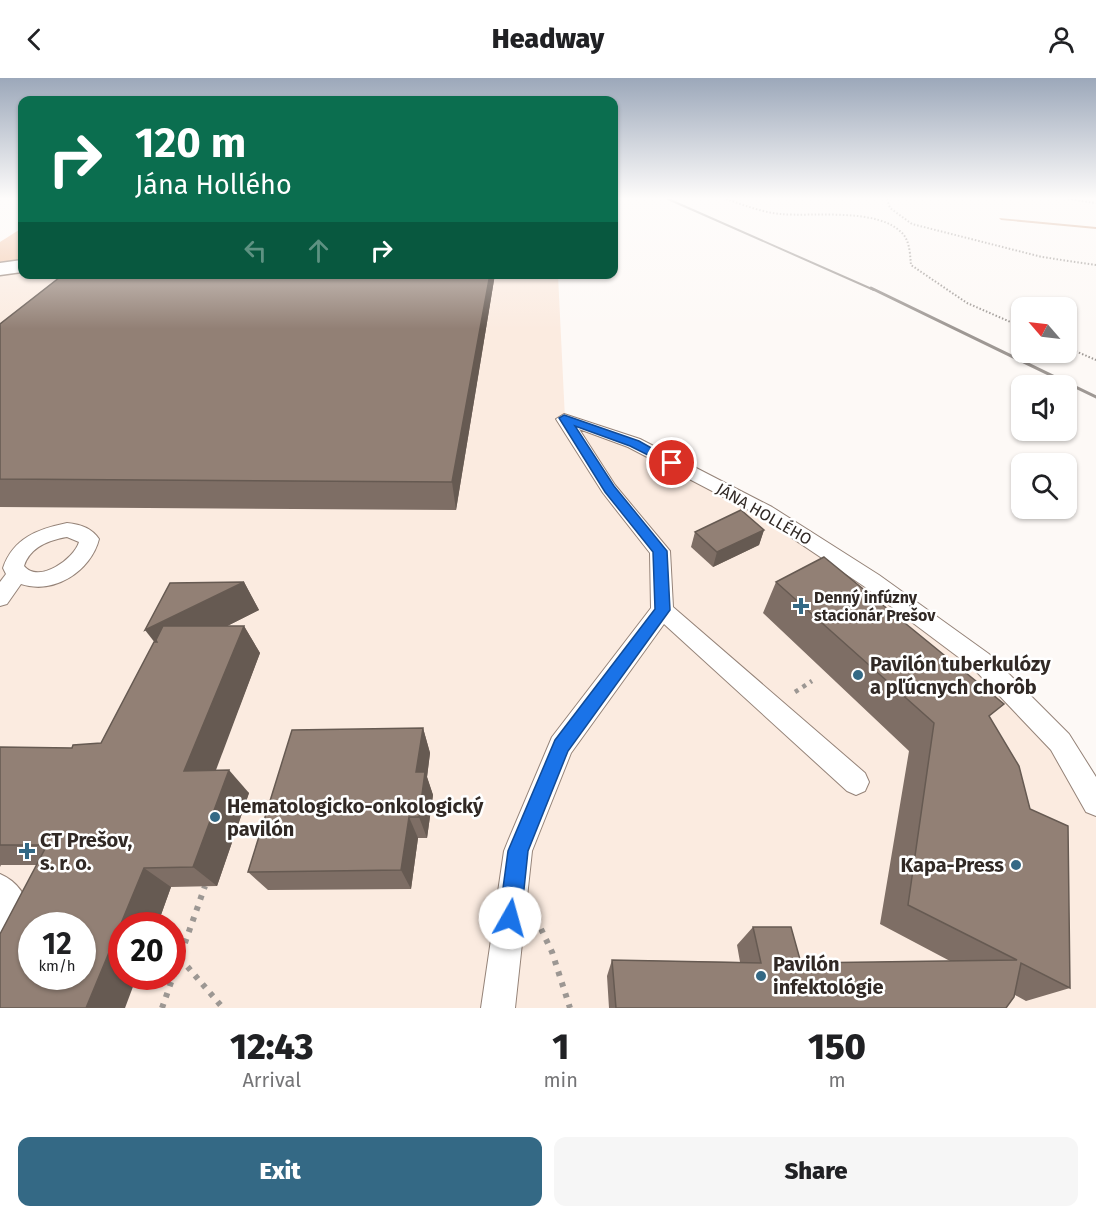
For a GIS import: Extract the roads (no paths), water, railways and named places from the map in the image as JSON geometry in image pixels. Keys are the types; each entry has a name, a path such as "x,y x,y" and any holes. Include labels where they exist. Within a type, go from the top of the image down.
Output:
{"street":[{"path":"0,269 18,267"}],"lane":[{"name":"JÁNA HOLLÉHO","path":"662,610 660,551 609,489 564,418 634,443 765,511 872,581 981,660 1060,742 1096,802"},
{"path":"0,598 17,575"},
{"path":"498,1008 518,851 561,746 662,610 856,782"},
{"path":"0,889 6,893 14,908 17,933 9,962 0,977"}],"railway":[{"path":"766,242 874,290"},
{"path":"871,288 1096,397"}],"place":[{"name":"Denný infúzny stacionár Prešov","path":"801,606"},
{"name":"Pavilón tuberkulózy a pľúcnych chorôb","path":"858,675"},
{"name":"Hematologicko-onkologický pavilón","path":"215,817"},
{"name":"CT Prešov, s. r. o.","path":"27,851"},
{"name":"Kapa-Press","path":"1016,865"},
{"name":"Pavilón infektológie","path":"761,976"}]}
